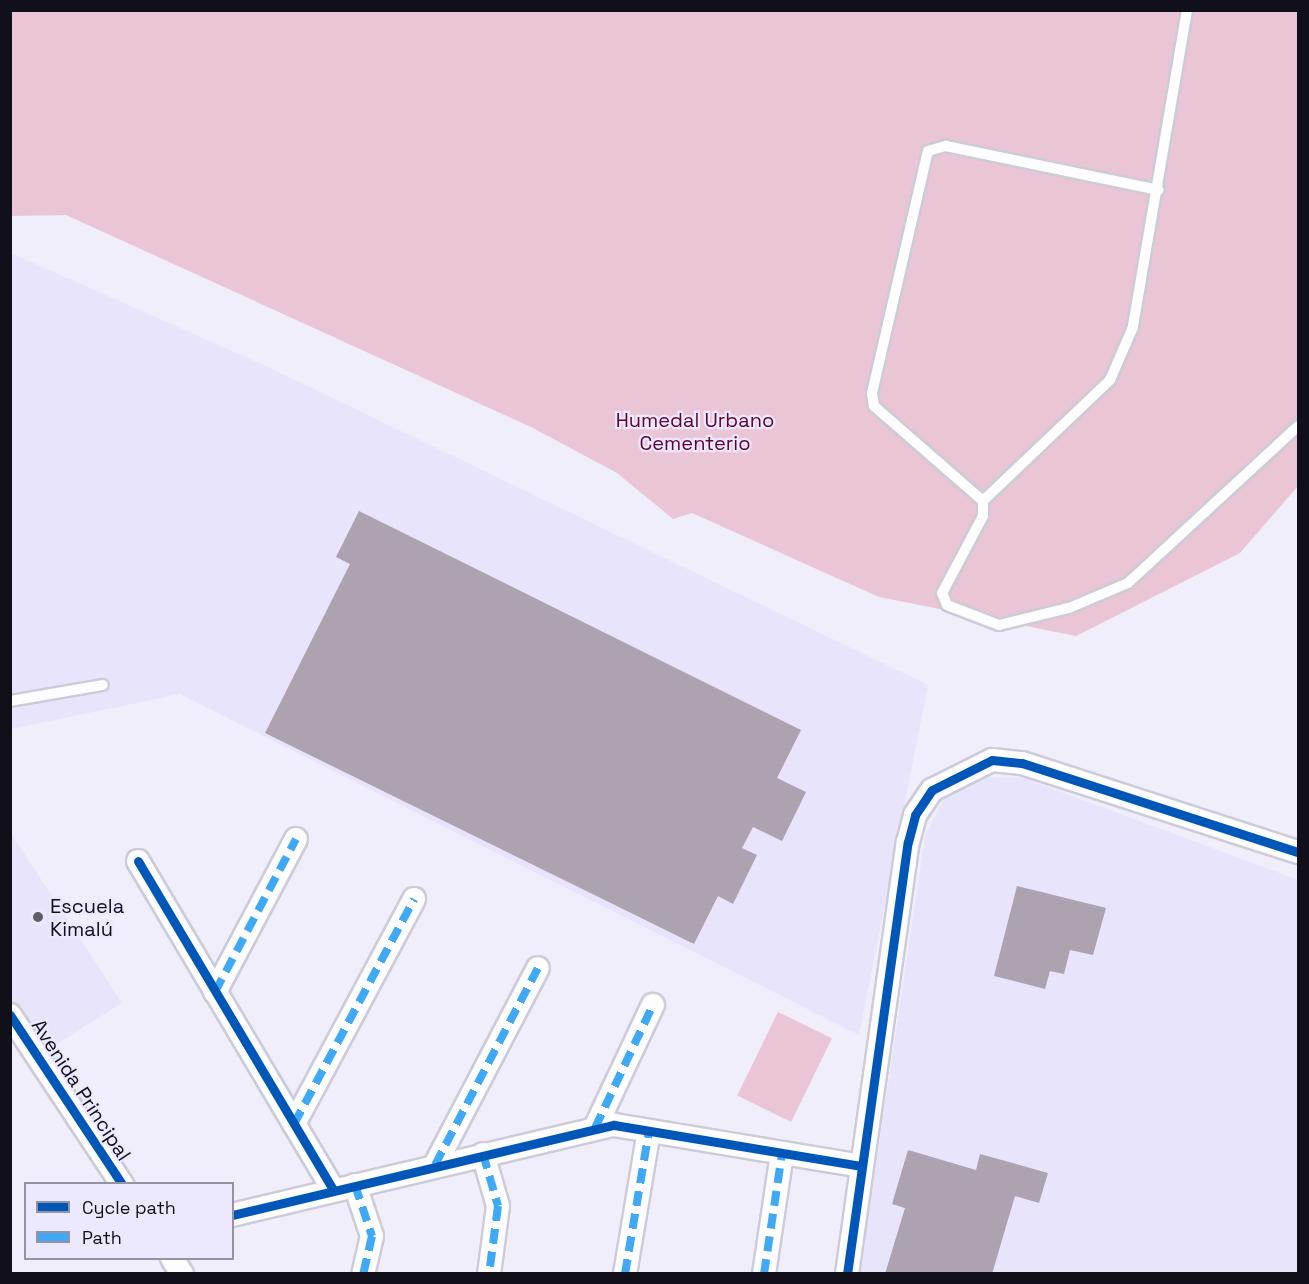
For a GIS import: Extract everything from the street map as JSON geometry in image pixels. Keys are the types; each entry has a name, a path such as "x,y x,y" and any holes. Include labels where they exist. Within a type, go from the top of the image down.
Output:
{"street":[{"path":"847,1274 908,842 915,815 932,790 992,760 1022,763 1299,852"},
{"path":"215,992 296,839"},
{"path":"138,861 333,1190"},
{"path":"294,1124 414,899"},
{"path":"435,1165 538,968"},
{"path":"595,1128 653,1005"},
{"name":"Avenida Principal","path":"10,1016 121,1182"},
{"path":"234,1215 595,1128 649,1131 861,1166"},
{"path":"625,1274 649,1131"},
{"path":"764,1274 782,1153"},
{"path":"483,1154 498,1206 489,1274"},
{"path":"355,1185 372,1236 363,1274"},
{"path":"173,1260 182,1274"}],"lane":[{"path":"1187,10 1159,189 1133,327 1110,380 983,501 983,516 942,593 947,605 999,625 1024,621 1128,583 1299,426"},
{"path":"983,501 874,406 872,393 928,151 946,146 1159,189"},
{"path":"10,701 103,685"}],"shaded area":[{"path":"11,253 268,367 928,685 859,1035 180,694 11,729"},
{"path":"977,777 1023,778 1298,880 1298,1273 860,1274 925,836 946,794"},
{"name":"Escuela Kimalú","path":"10,832 122,1003 37,1056 11,1013"}],"green space":[{"name":"Humedal Urbano Cementerio","path":"10,11 1298,11 1298,486 1240,553 1076,636 879,597 692,513 673,519 617,473 531,427 66,215 11,216"},
{"path":"778,1012 832,1038 791,1122 737,1096"}],"building":[{"path":"359,511 801,730 777,778 806,792 782,841 753,827 742,848 757,855 733,904 718,896 694,944 265,733 350,564 336,557"},
{"path":"1017,886 1106,908 1093,955 1070,950 1064,974 1050,971 1045,989 994,976"},
{"path":"908,1150 976,1170 980,1154 1048,1173 1039,1203 1015,1196 992,1274 885,1274 905,1208 892,1204"}],"marked path":[{"path":"215,992 296,839"},
{"path":"294,1124 414,899"},
{"path":"435,1165 538,968"},
{"path":"595,1128 653,1005"},
{"path":"625,1274 649,1131"},
{"path":"764,1274 782,1153"},
{"path":"483,1154 498,1206 489,1274"},
{"path":"355,1185 372,1236 363,1274"}],"cycle path":[{"path":"847,1274 908,842 915,815 932,790 992,760 1022,763 1298,852"},
{"path":"138,861 333,1190"},
{"path":"10,1015 121,1182"},
{"path":"234,1215 614,1125 861,1166"}],"place":[{"name":"Escuela Kimalú","path":"38,917"}]}
